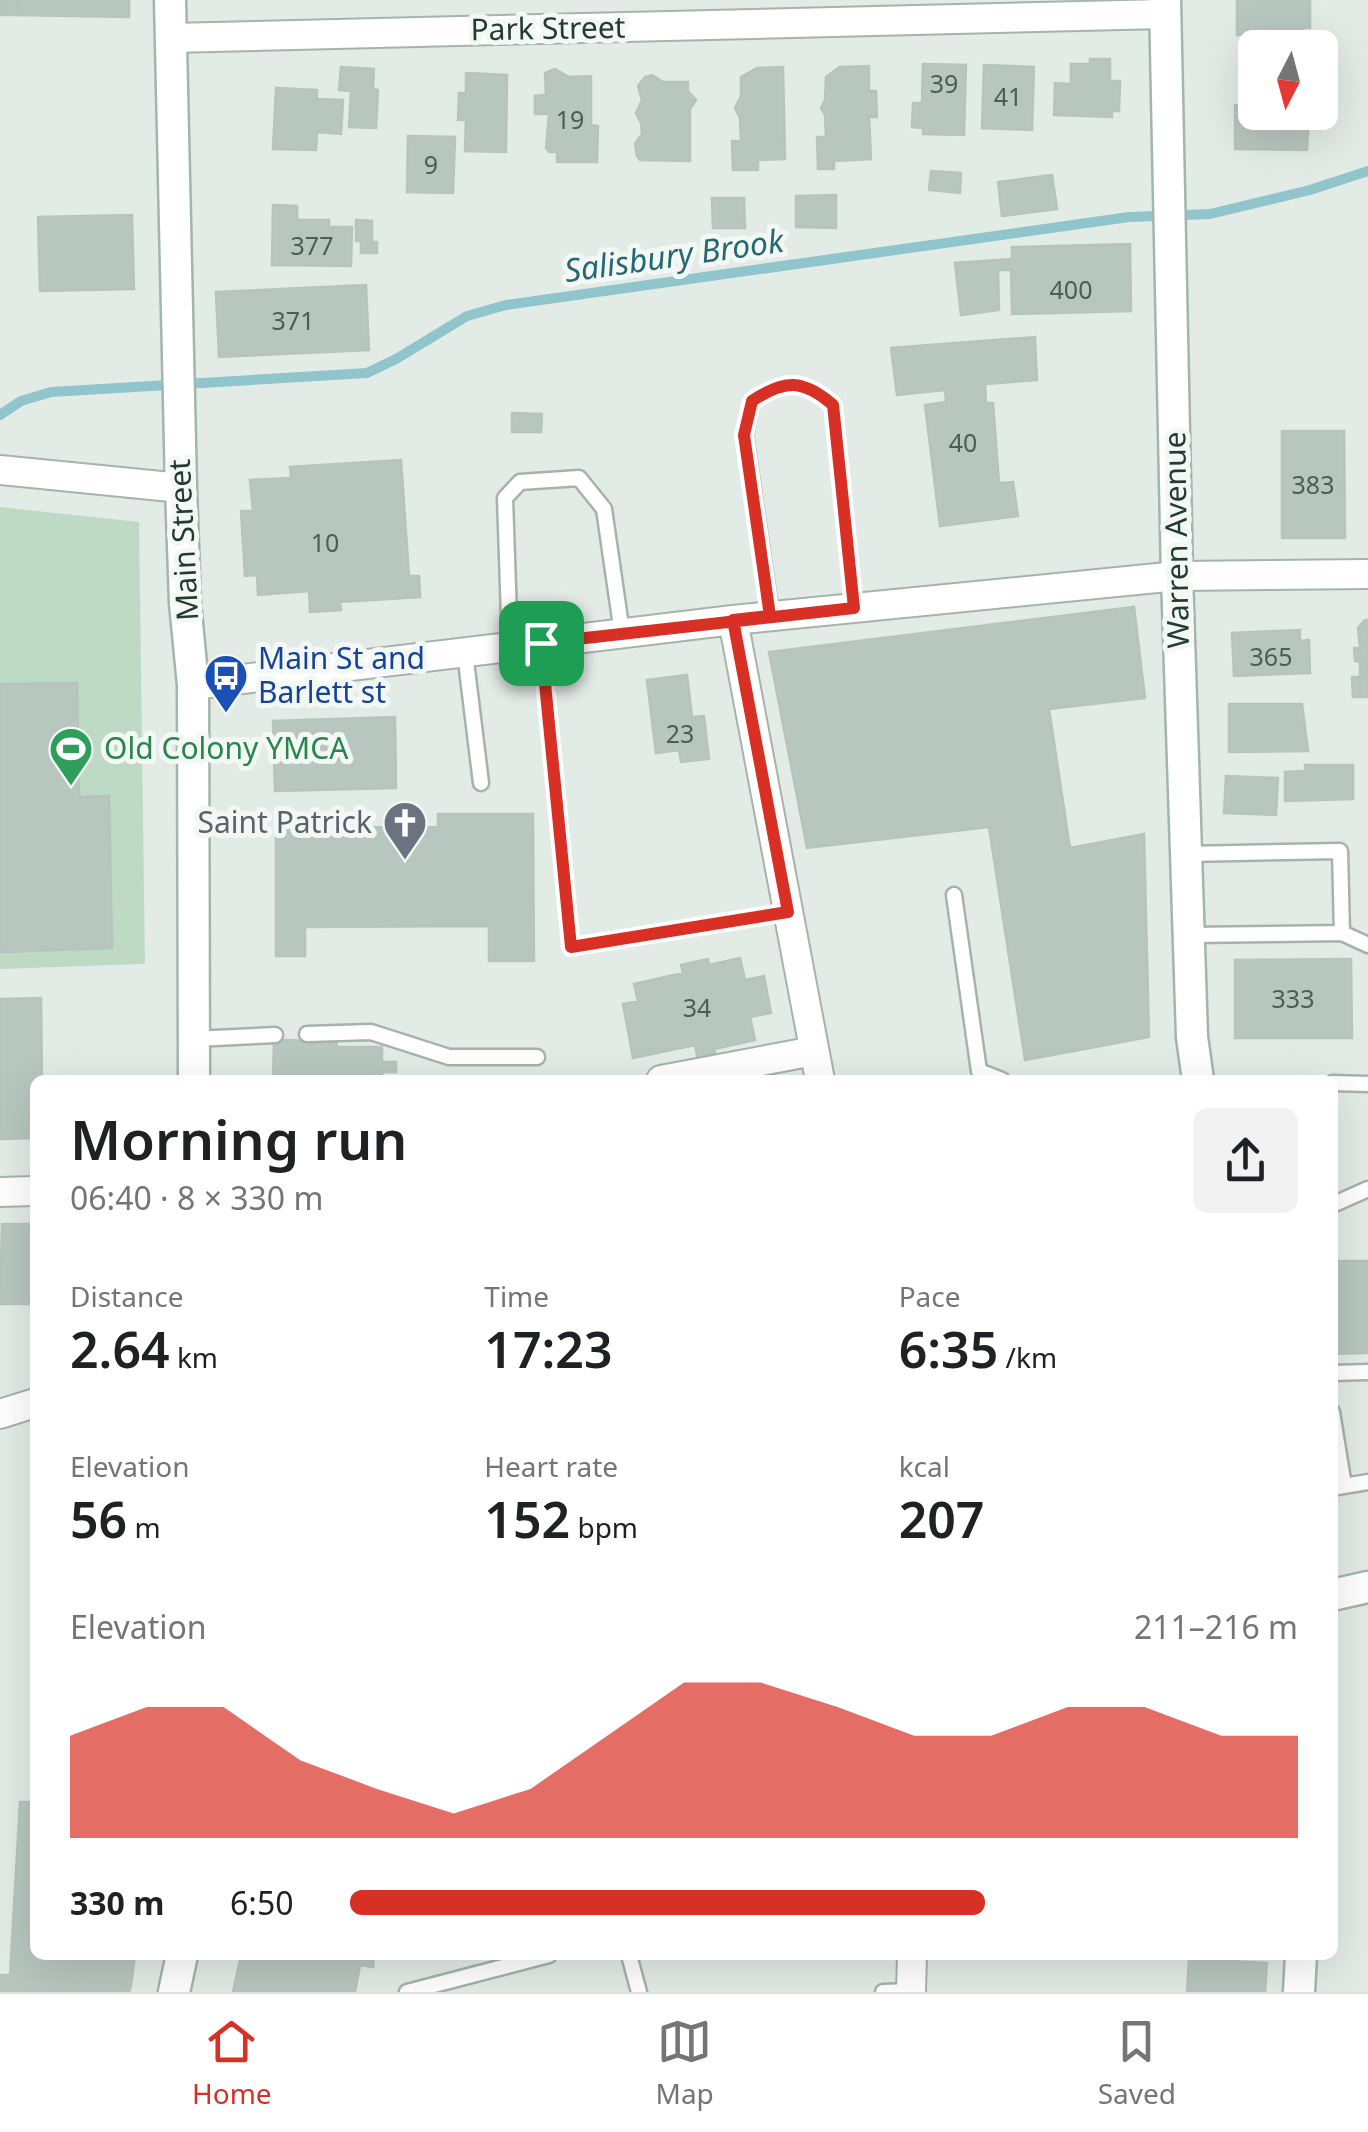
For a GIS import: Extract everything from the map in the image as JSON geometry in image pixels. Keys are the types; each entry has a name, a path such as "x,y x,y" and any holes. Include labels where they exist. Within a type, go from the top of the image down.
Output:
{"main road":[{"name":"Main Street","path":"170,0 178,423 185,603 193,685 194,1075"},
{"name":"Warren Avenue","path":"1165,7 1177,576 1192,1036 1197,1075"},
{"path":"1338,1593 1368,1587"},
{"path":"174,1992 181,1960"},
{"path":"1299,1992 1301,1960"}],"street":[{"name":"Park Street","path":"170,38 1165,7"},
{"path":"0,470 181,488"},
{"path":"193,685 733,620 1177,576 1368,574"},
{"path":"733,620 819,1075"},
{"path":"687,1075 814,1051"},
{"path":"0,1192 30,1191"},
{"path":"0,1414 30,1405"},
{"path":"910,1991 912,1960"}],"lane":[{"path":"770,616 744,435 752,401 776,385 812,387 833,405 854,608"},
{"path":"510,647 505,498 520,482 579,478 604,509 622,633"},
{"path":"541,643 571,947 788,912"},
{"path":"465,652 480,783"},
{"path":"1186,854 1340,851 1342,934"},
{"path":"954,896 979,1071 989,1075"},
{"path":"1189,936 1342,934 1368,945"},
{"path":"307,1034 371,1032 449,1057 536,1056"},
{"path":"194,1039 276,1036"},
{"path":"1338,1084 1368,1084"},
{"path":"1338,1202 1368,1189"},
{"path":"1338,1373 1368,1372"},
{"path":"1338,1487 1368,1482"},
{"path":"407,1992 530,1960"},
{"path":"630,1960 639,1992"},
{"path":"884,1992 910,1991"}],"green space":[{"name":"Old Colony YMCA","path":"0,507 139,522 145,964 0,969"}],"building":[{"path":"0,0 18,0 18,15 0,15"},
{"path":"18,0 129,0 129,17 18,15"},
{"path":"1237,0 1310,0 1310,28 1238,30 1237,35"},
{"path":"1090,59 1110,59 1110,81 1120,81 1119,111 1112,111 1112,117 1054,115 1055,83 1071,84 1071,64 1090,64"},
{"path":"923,64 966,65 964,135 923,134 923,128 912,127 913,103 922,103"},
{"path":"984,65 1034,67 1032,130 982,128"},
{"path":"869,66 869,91 876,91 877,117 869,117 871,159 834,161 834,169 818,169 817,137 826,137 821,108 826,77 840,67"},
{"path":"341,67 374,69 373,89 378,90 376,128 349,127 351,91 339,90"},
{"path":"783,67 785,159 758,160 758,170 733,170 732,141 741,141 740,118 735,108 741,96 741,77 757,68"},
{"path":"555,69 569,77 591,76 591,125 598,126 597,162 557,162 557,152 546,148 549,114 535,114 535,96 546,95 545,73"},
{"path":"466,73 507,75 506,152 465,151 466,120 458,120 459,93 466,93"},
{"path":"652,75 663,82 688,82 688,91 696,100 690,109 690,161 640,160 637,156 635,144 642,134 636,113 642,100 638,86"},
{"path":"276,88 317,90 317,99 343,100 341,134 317,132 316,150 273,149"},
{"path":"1235,105 1238,130 1308,130 1307,150 1235,149"},
{"path":"408,136 455,137 453,193 407,192"},
{"path":"931,171 961,173 960,193 929,190"},
{"path":"1052,175 1057,209 1002,216 998,182"},
{"path":"836,195 836,228 796,227 796,196"},
{"path":"712,198 744,198 745,228 713,228"},
{"path":"273,205 297,206 297,220 329,220 329,227 352,227 351,266 272,265"},
{"path":"132,215 134,289 40,291 38,217"},
{"path":"356,220 372,221 372,242 377,242 377,253 361,253 361,241 356,241"},
{"path":"1130,244 1131,311 1012,314 1011,270 998,270 999,310 961,315 955,263 1012,259 1012,247"},
{"path":"366,285 369,350 219,357 216,292"},
{"path":"1035,337 1037,380 985,384 986,403 993,403 999,483 1013,482 1018,516 940,526 925,405 946,402 945,390 897,395 891,348"},
{"path":"512,413 542,414 541,432 512,432"},
{"path":"1282,431 1344,431 1345,538 1282,538"},
{"path":"401,460 409,576 419,576 420,597 340,602 341,610 310,612 309,591 258,595 257,575 245,576 241,511 253,511 250,480 291,478 290,467"},
{"path":"1134,607 1145,698 1049,709 1070,848 1144,834 1149,1037 1025,1060 989,827 807,848 769,652"},
{"path":"1365,620 1368,697 1353,697 1352,677 1360,677 1360,662 1355,661 1354,648 1360,648 1358,628"},
{"path":"1300,630 1300,641 1309,640 1310,673 1234,676 1232,633"},
{"path":"687,675 692,717 704,716 709,759 681,762 679,750 656,753 647,680"},
{"path":"77,683 79,797 109,796 112,948 0,952 0,684"},
{"path":"1229,704 1302,704 1308,751 1229,752"},
{"path":"395,717 396,788 275,791 273,721"},
{"path":"1305,765 1353,765 1353,799 1285,801 1285,772 1305,771"},
{"path":"1226,776 1278,778 1276,815 1224,813"},
{"name":"Saint Patrick","path":"438,814 533,814 534,961 489,961 489,926 305,927 305,956 276,956 276,828 438,827"},
{"path":"740,958 745,980 764,976 771,1013 750,1017 755,1040 714,1049 716,1056 698,1060 695,1045 633,1058 623,1004 638,1001 634,984 683,973 681,965 708,959 709,965"},
{"path":"1351,959 1352,1038 1235,1038 1235,960"},
{"path":"41,998 42,1075 30,1075 30,1138 0,1139 0,999"},
{"path":"274,1040 336,1041 337,1047 382,1047 382,1062 396,1062 396,1072 382,1075 273,1075"},
{"path":"2,1224 30,1224 30,1304 0,1304"},
{"path":"1338,1261 1368,1261 1368,1353 1338,1354"},
{"path":"20,1802 30,1802 30,1960 134,1960 131,1985 10,1975"},
{"path":"240,1960 374,1960 373,1967 360,1965 355,1992 233,1992"},
{"path":"1189,1960 1267,1963 1265,1992 1187,1992"},
{"path":"0,1975 131,1985 129,1992 0,1992"}],"waterway":[{"name":"Salisbury Brook","path":"0,415 21,401 51,392 367,373 467,316 506,305 1129,217 1210,214 1310,190 1368,171"}],"place":[{"name":"Main St and Barlett st","path":"226,714"},
{"name":"Old Colony YMCA","path":"71,787"},
{"name":"Saint Patrick","path":"405,861"}],"route":[{"path":"541,643 571,947 788,912 733,620 770,616 744,435 752,401 776,385 812,387 833,405 854,608 733,620 541,643"}]}
